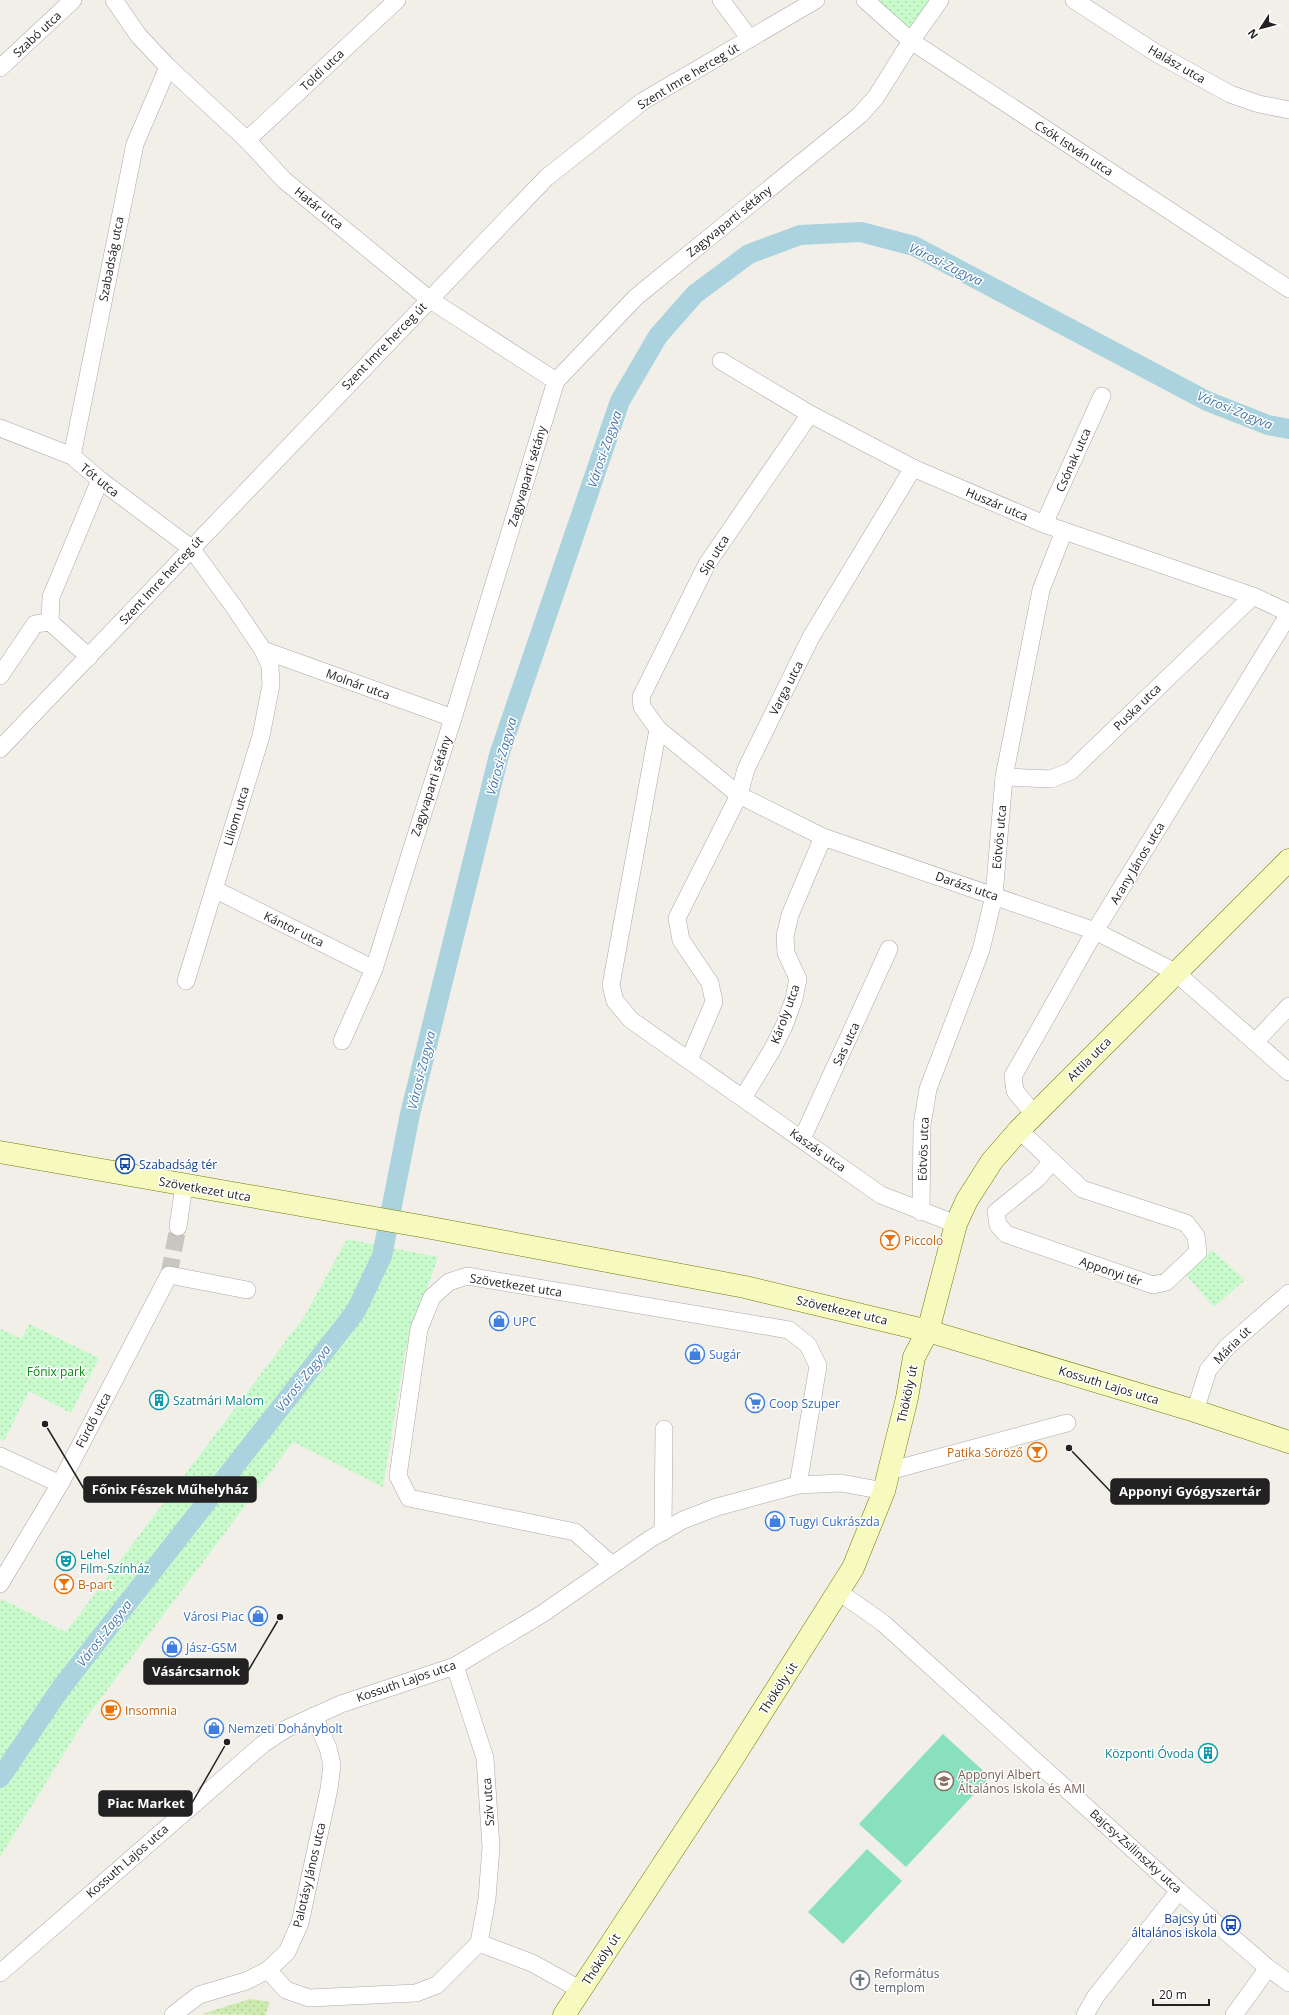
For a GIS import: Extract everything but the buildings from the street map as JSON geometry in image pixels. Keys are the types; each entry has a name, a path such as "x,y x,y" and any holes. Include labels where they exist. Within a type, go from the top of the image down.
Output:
{"street":[{"name":"Szabó utca","path":"0,68 73,0"},
{"name":"Határ utca","path":"114,0 138,35 168,67 247,140 284,180 429,298 556,381"},
{"name":"Toldi utca","path":"247,140 397,0"},
{"path":"721,0 750,40"},
{"name":"Szent Imre herceg út","path":"0,749 429,298 546,178 643,101 750,40 816,0"},
{"name":"Csók István utca","path":"865,0 911,41 1289,289"},
{"path":"911,41 940,0"},
{"name":"Halász utca","path":"1074,0 1156,53 1230,94 1259,104 1289,110"},
{"name":"Zagyvaparti sétány","path":"342,1041 374,969 453,718 556,381 636,297 860,115 876,97 911,41"},
{"name":"Szabadság utca","path":"72,456 135,144 168,67"},
{"name":"Huszár utca","path":"721,361 810,414 913,468 1044,524 1253,596 1289,613"},
{"name":"Csónak utca","path":"1044,524 1102,396"},
{"name":"Síp utca","path":"642,708 641,696 707,564 810,414"},
{"name":"Tót utca","path":"0,428 72,456 100,480 191,548 263,650"},
{"name":"Varga utca","path":"689,1060 714,1002 710,983 681,940 678,918 739,795 746,769 811,637 913,468"},
{"path":"50,622 51,597 100,480"},
{"name":"Eötvös utca","path":"921,1212 922,1125 928,1089 981,950 994,896 1004,777 1041,590 1064,531"},
{"name":"Puska utca","path":"1004,777 1051,779 1071,771 1253,596"},
{"name":"Arany János utca","path":"1034,1114 1015,1091 1013,1076 1095,932 1289,613"},
{"path":"0,676 35,624 50,622 89,657"},
{"name":"Molnár utca","path":"263,650 453,718"},
{"name":"Liliom utca","path":"186,981 260,736 271,685 270,666 263,650"},
{"name":"Darázs utca","path":"642,708 658,729 739,795 823,837 1095,932 1175,972 1289,1072"},
{"name":"Kaszás utca","path":"658,729 611,985 615,1001 631,1020 881,1195 921,1212 956,1224"},
{"name":"Károly utca","path":"743,1098 772,1050 784,1026 794,999 798,979 786,953 785,936 790,915 823,837"},
{"name":"Attila utca","path":"937,1289 956,1224 967,1200 992,1161 1034,1114 1289,860"},
{"name":"Kántor utca","path":"214,889 374,969"},
{"name":"Sas utca","path":"802,1139 889,949"},
{"path":"1255,1042 1289,1006"},
{"name":"Apponyi tér","path":"1019,1130 1082,1189 1186,1223 1196,1236 1198,1252 1166,1282 1153,1285 1006,1234 998,1225 996,1212 1038,1178 1052,1161"},
{"name":"Szövetkezet utca","path":"0,1152 426,1227 745,1287 928,1331"},
{"path":"178,1227 184,1185"},
{"name":"Fürdő utca","path":"0,1584 60,1484 169,1275 248,1290"},
{"name":"Szövetkezet utca","path":"612,1565 575,1532 409,1498 398,1476 419,1329 432,1297 449,1282 467,1276 789,1330 808,1345 818,1366 798,1485"},
{"name":"Thököly út","path":"564,2015 726,1769 853,1568 886,1481 907,1398 914,1357 928,1331 937,1289"},
{"name":"Mária út","path":"1195,1411 1208,1370 1227,1346 1289,1293"},
{"name":"Kossuth Lajos utca","path":"928,1331 1195,1411 1289,1442"},
{"path":"886,1481 1067,1423"},
{"path":"663,1532 664,1429"},
{"path":"0,1456 60,1484"},
{"name":"Kossuth Lajos utca","path":"0,1973 266,1742 314,1716 346,1702 455,1666 542,1614 612,1565 683,1520 717,1506 798,1485 886,1481"},
{"name":"Bajcsy-Zsilinszky utca","path":"839,1592 883,1624 1179,1891 1268,1968 1289,1983"},
{"name":"Szív utca","path":"455,1666 485,1758 491,1847 487,1899 479,1943"},
{"name":"Palotásy János utca","path":"173,2015 199,1995 246,1981 268,1970 286,1952 300,1923 329,1789 332,1765 328,1748 314,1716"},
{"path":"1085,2015 1096,1996 1179,1891"},
{"path":"268,1970 286,1990 309,1998 416,1993 437,1985 479,1943 532,1963 581,1990"},
{"path":"1234,2015 1268,1968"}],"green space":[{"path":"865,0 940,0 911,41"},
{"path":"347,1239 438,1257 405,1352 383,1487 293,1442 86,1718 0,1857 0,1603 2,1599 66,1632 304,1317"},
{"path":"1212,1250 1245,1280 1214,1307 1186,1275"},
{"name":"Főnix park","path":"29,1324 99,1358 71,1413 29,1391 4,1441 0,1439 0,1333 1,1329 22,1339"},
{"path":"943,1734 990,1777 906,1867 859,1824"},
{"path":"867,1849 902,1881 843,1944 808,1912"},
{"path":"250,1999 270,2002 265,2015 202,2014"}],"waterway":[{"name":"Városi-Zagyva","path":"0,1778 61,1688 356,1311 382,1256 410,1114 499,755 620,401 658,336 695,294 749,254 800,235 861,232 914,246 1207,401 1268,425 1289,429"}],"tunnel":[{"path":"169,1275 178,1227"}],"place":[{"name":"Szabadság tér","path":"125,1164"},
{"name":"Piccolo","path":"890,1240"},
{"name":"UPC","path":"499,1321"},
{"name":"Sugár","path":"695,1354"},
{"name":"Szatmári Malom","path":"159,1400"},
{"name":"Coop Szuper","path":"755,1403"},
{"name":"Főnix Fészek Műhelyház","path":"45,1424"},
{"name":"Apponyi Gyógyszertár","path":"1069,1448"},
{"name":"Patika Söröző","path":"1037,1452"},
{"name":"Tugyi Cukrászda","path":"775,1521"},
{"name":"Lehel Film-Színház","path":"66,1561"},
{"name":"B-part","path":"64,1584"},
{"name":"Városi Piac","path":"258,1616"},
{"name":"Vásárcsarnok","path":"280,1617"},
{"name":"Jász-GSM","path":"172,1647"},
{"name":"Insomnia","path":"111,1710"},
{"name":"Nemzeti Dohánybolt","path":"214,1728"},
{"name":"Piac Market","path":"227,1742"},
{"name":"Központi Óvoda","path":"1208,1753"},
{"name":"Apponyi Albert Általános Iskola és AMI","path":"944,1781"},
{"name":"Bajcsy úti általános iskola","path":"1231,1925"},
{"name":"Református templom","path":"860,1980"}]}
